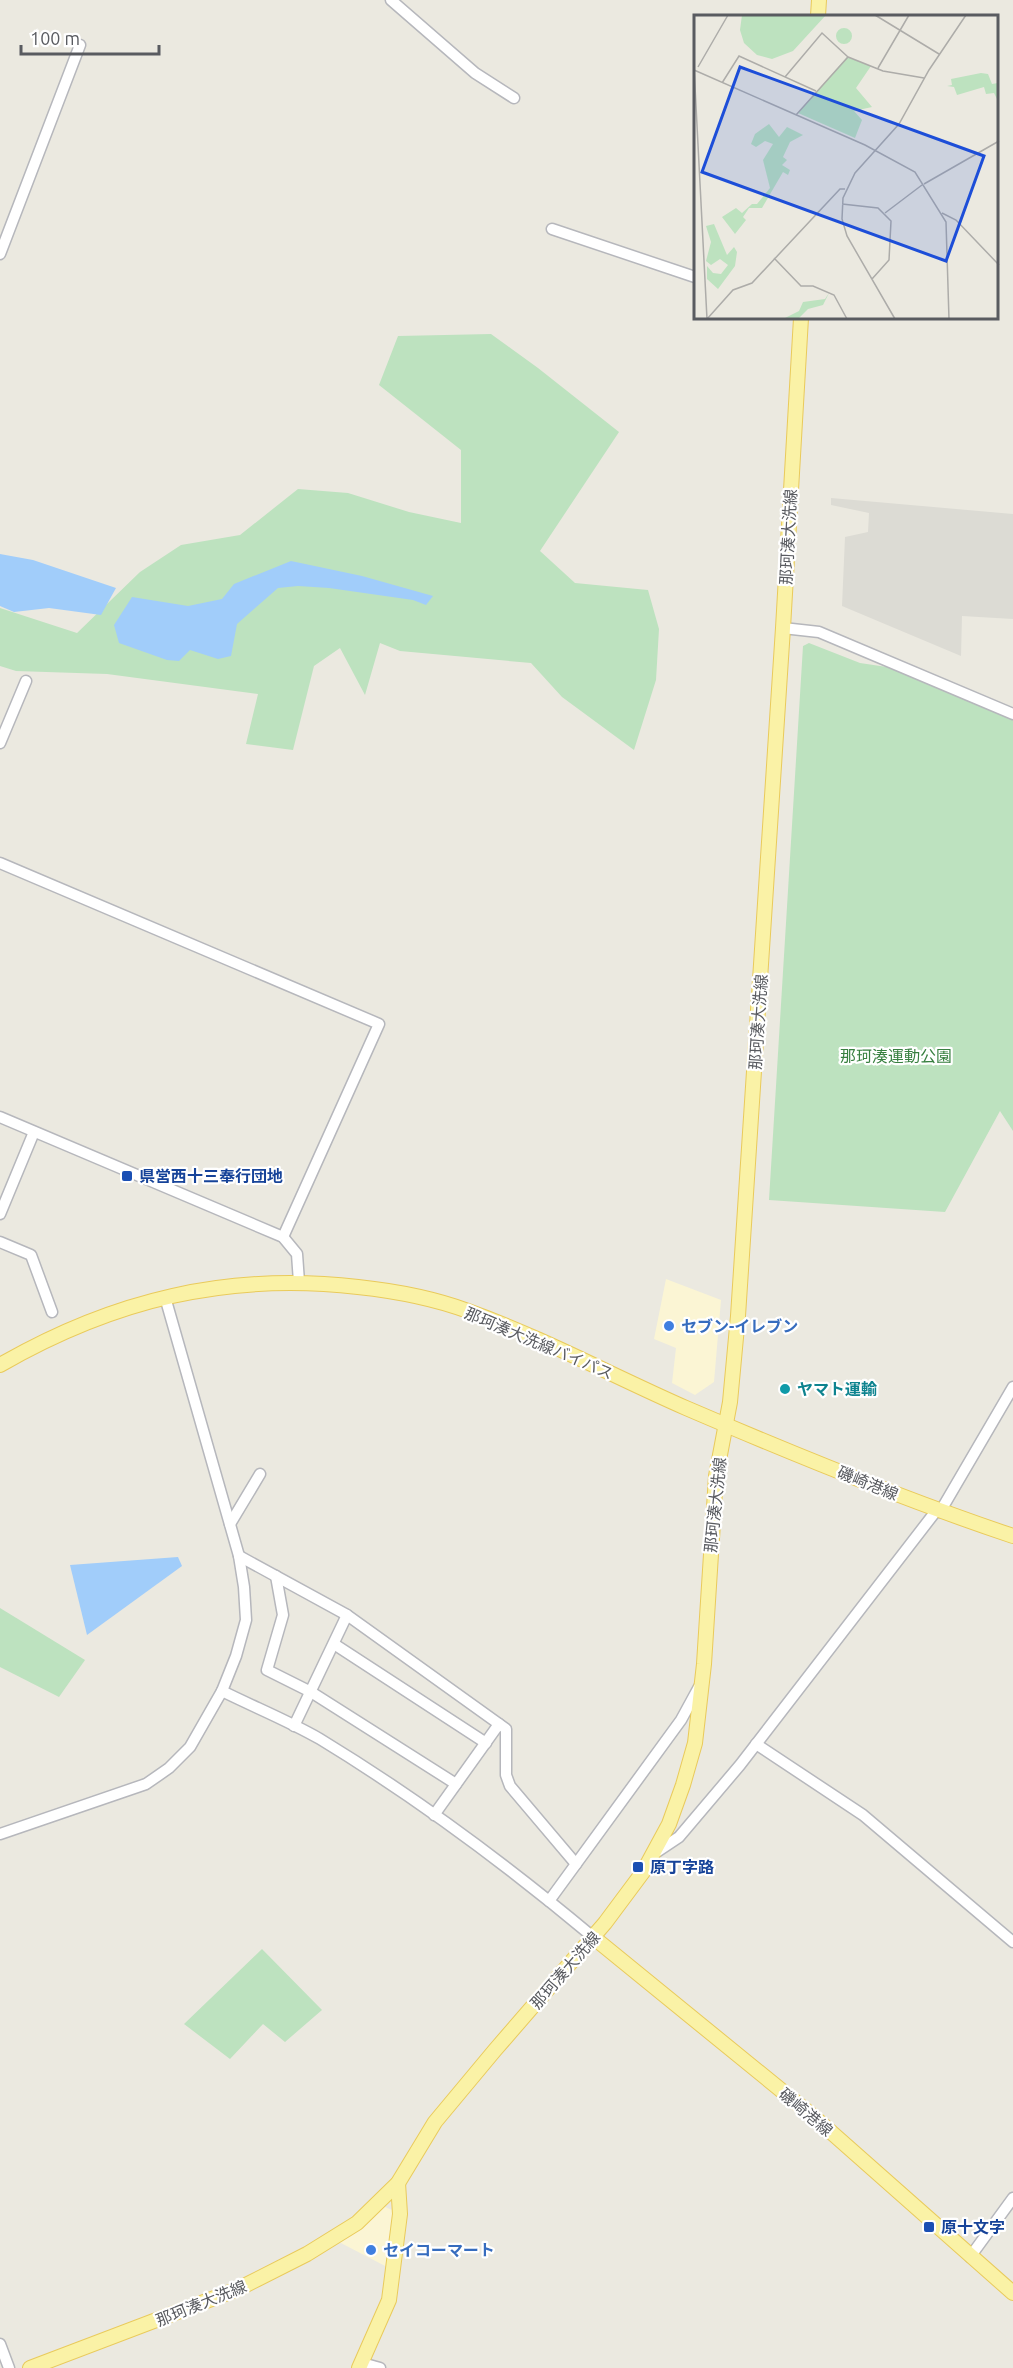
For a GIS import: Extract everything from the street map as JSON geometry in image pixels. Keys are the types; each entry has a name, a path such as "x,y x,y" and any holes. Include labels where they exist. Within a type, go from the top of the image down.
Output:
{"main road":[{"path":"818,15 819,0"},
{"name":"那珂湊大洗線","path":"30,2368 238,2289 308,2254 357,2223 398,2183 435,2122 632,1888 655,1853 673,1814 695,1743 702,1682 716,1476 731,1395 738,1316 801,320"},
{"name":"那珂湊大洗線バイパス","path":"0,1365 71,1329 165,1297 189,1291 240,1285 299,1282 393,1292 466,1310 726,1424"},
{"name":"磯崎港線","path":"726,1424 938,1511 1013,1536"},
{"name":"磯崎港線","path":"593,1937 814,2117 1013,2293"},
{"path":"361,2365 389,2300 400,2214 398,2183"}],"street":[{"path":"391,0 475,73 514,98"},
{"path":"0,254 80,45"},
{"path":"552,229 694,277"},
{"path":"783,628 819,632 1013,714"},
{"path":"0,743 26,681"},
{"path":"0,863 379,1024 283,1237"},
{"path":"0,1117 283,1237 297,1254 299,1282"},
{"path":"0,1214 34,1132"},
{"path":"0,1242 31,1255 52,1312"},
{"path":"0,1834 146,1784 169,1768 190,1747 222,1691 236,1656 246,1620 239,1556 165,1297"},
{"path":"655,1853 679,1837 756,1744 938,1511 1013,1387"},
{"path":"230,1524 260,1474"},
{"path":"239,1556 347,1615 506,1729 506,1775 510,1786 576,1864"},
{"path":"276,1576 283,1614 267,1670 311,1692 456,1784"},
{"path":"294,1726 347,1615"},
{"path":"334,1644 486,1743"},
{"path":"549,1900 681,1720 702,1682"},
{"path":"222,1691 319,1738 469,1837 593,1937"},
{"path":"434,1815 500,1724"},
{"path":"756,1744 862,1815 1013,1942"},
{"path":"970,2257 1013,2198"},
{"path":"0,2344 9,2368"},
{"path":"361,2365 380,2368"}],"shaded area":[{"path":"831,498 1013,514 1013,619 962,616 961,656 842,606 845,537 868,532 869,513 831,505"},
{"path":"666,1279 721,1300 714,1382 695,1395 672,1383 676,1348 654,1339"},
{"path":"383,2206 392,2210 394,2214 389,2268 339,2242"}],"green space":[{"path":"491,334 619,432 540,551 575,583 648,590 659,629 656,680 634,750 562,697 531,663 400,651 380,643 365,695 340,648 314,666 293,750 246,744 258,694 107,674 16,671 0,666 0,608 77,633 140,572 181,545 240,535 298,489 348,493 409,512 461,523 461,450 379,385 398,336"},
{"name":"那珂湊運動公園","path":"809,643 860,663 907,670 1013,714 1013,1131 1000,1111 945,1212 769,1200 803,646"},
{"path":"0,1608 85,1660 59,1697 0,1667"},
{"path":"262,1949 322,2010 285,2042 263,2024 230,2059 184,2024"}],"water":[{"path":"0,554 33,560 116,588 101,615 49,608 14,612 0,606"},
{"path":"291,561 362,576 433,596 426,605 413,600 329,588 298,586 278,588 237,624 231,656 218,659 190,650 179,661 167,660 119,643 114,625 132,597 188,606 222,599 234,584"},
{"path":"178,1557 182,1566 87,1635 70,1565"}],"place":[{"name":"県営西十三奉行団地","path":"127,1176"},
{"name":"セブン-イレブン","path":"669,1326"},
{"name":"ヤマト運輸","path":"785,1389"},
{"name":"原丁字路","path":"638,1867"},
{"name":"原十文字","path":"929,2227"},
{"name":"セイコーマート","path":"371,2250"}]}
